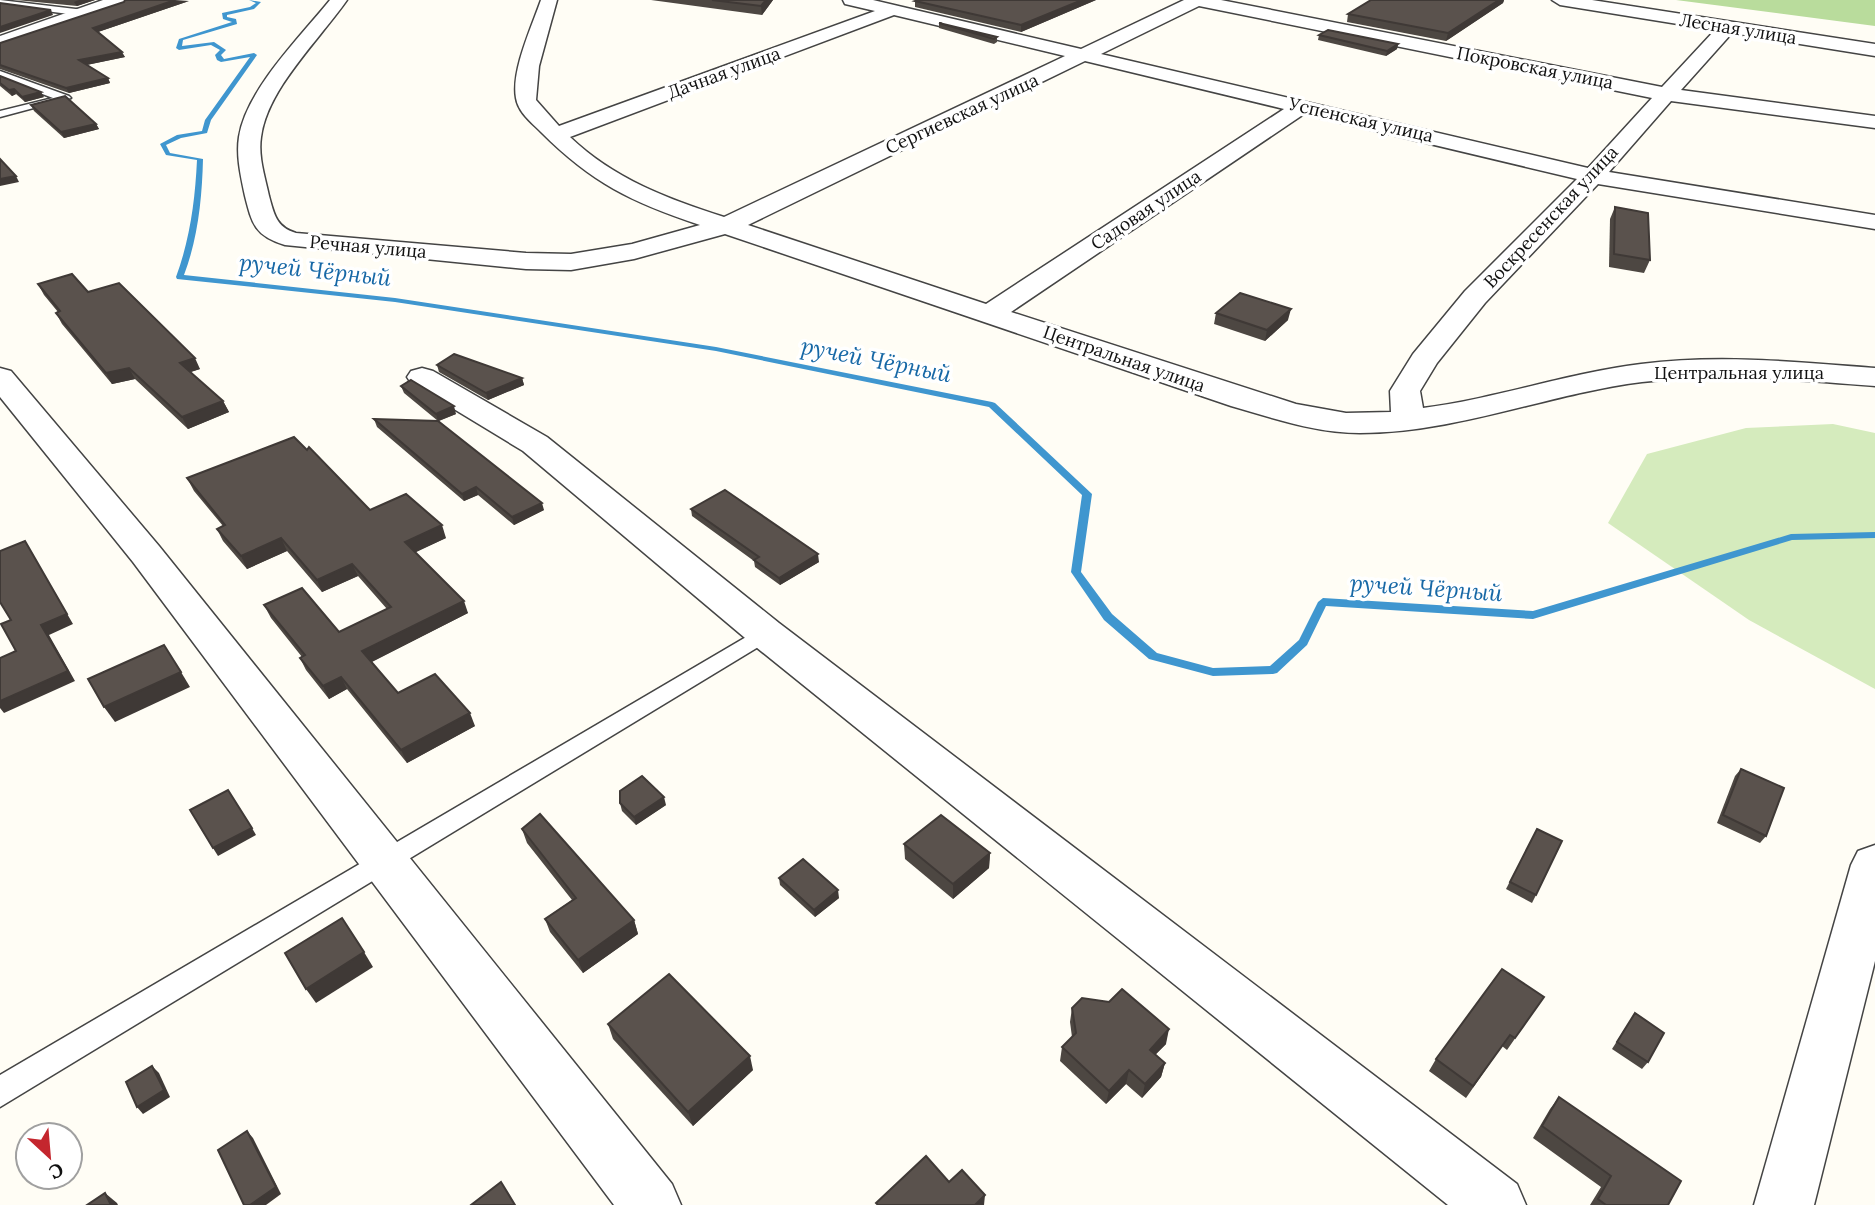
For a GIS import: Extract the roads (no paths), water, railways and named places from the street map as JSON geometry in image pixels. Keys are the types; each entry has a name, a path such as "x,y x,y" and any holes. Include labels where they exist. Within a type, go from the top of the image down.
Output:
{"street":[{"path":"0,42 119,0"},
{"name":"Речная улица","path":"339,0 263,101 250,134 250,154 264,221 276,235 319,244 526,261 571,262 634,251 726,226"},
{"name":"Центральная улица","path":"549,0 525,85 526,101 556,135 604,178 632,193 726,226 1241,399 1301,416 1360,423 1408,420 1581,383 1644,373 1757,370 1875,377"},
{"name":"Успенская улица","path":"851,0 1593,176 1875,222"},
{"name":"Сергиевская улица","path":"726,226 1197,0"},
{"name":"Покровская улица","path":"1197,0 1664,94 1875,122"},
{"name":"Лесная улица","path":"1560,0 1875,50"},
{"name":"Дачная улица","path":"556,135 893,10"},
{"name":"Воскресенская улица","path":"1408,420 1405,391 1424,360 1475,297 1593,176 1726,28"},
{"name":"Садовая улица","path":"990,314 1302,106"},
{"path":"0,377 146,554 651,1205"},
{"path":"422,377 536,444 765,633 1496,1205"},
{"path":"1784,1205 1875,865"}],"lane":[{"path":"0,2 84,13"},
{"path":"0,74 65,98 0,114"},
{"path":"0,1093 765,633"}],"waterway":[{"name":"ручей Чёрный","path":"218,0 245,0"},
{"name":"ручей Чёрный","path":"251,0 259,2 252,8 224,14 225,18 234,20 235,23 181,39 179,48 212,43 223,50 218,55 223,61 254,55 208,120 205,132 179,136 163,144 168,154 200,159 195,219 180,277 395,300 716,349 992,405 1087,494 1076,572 1108,617 1153,656 1213,672 1273,670 1303,642 1323,602 1533,615 1791,537 1875,535"}]}
